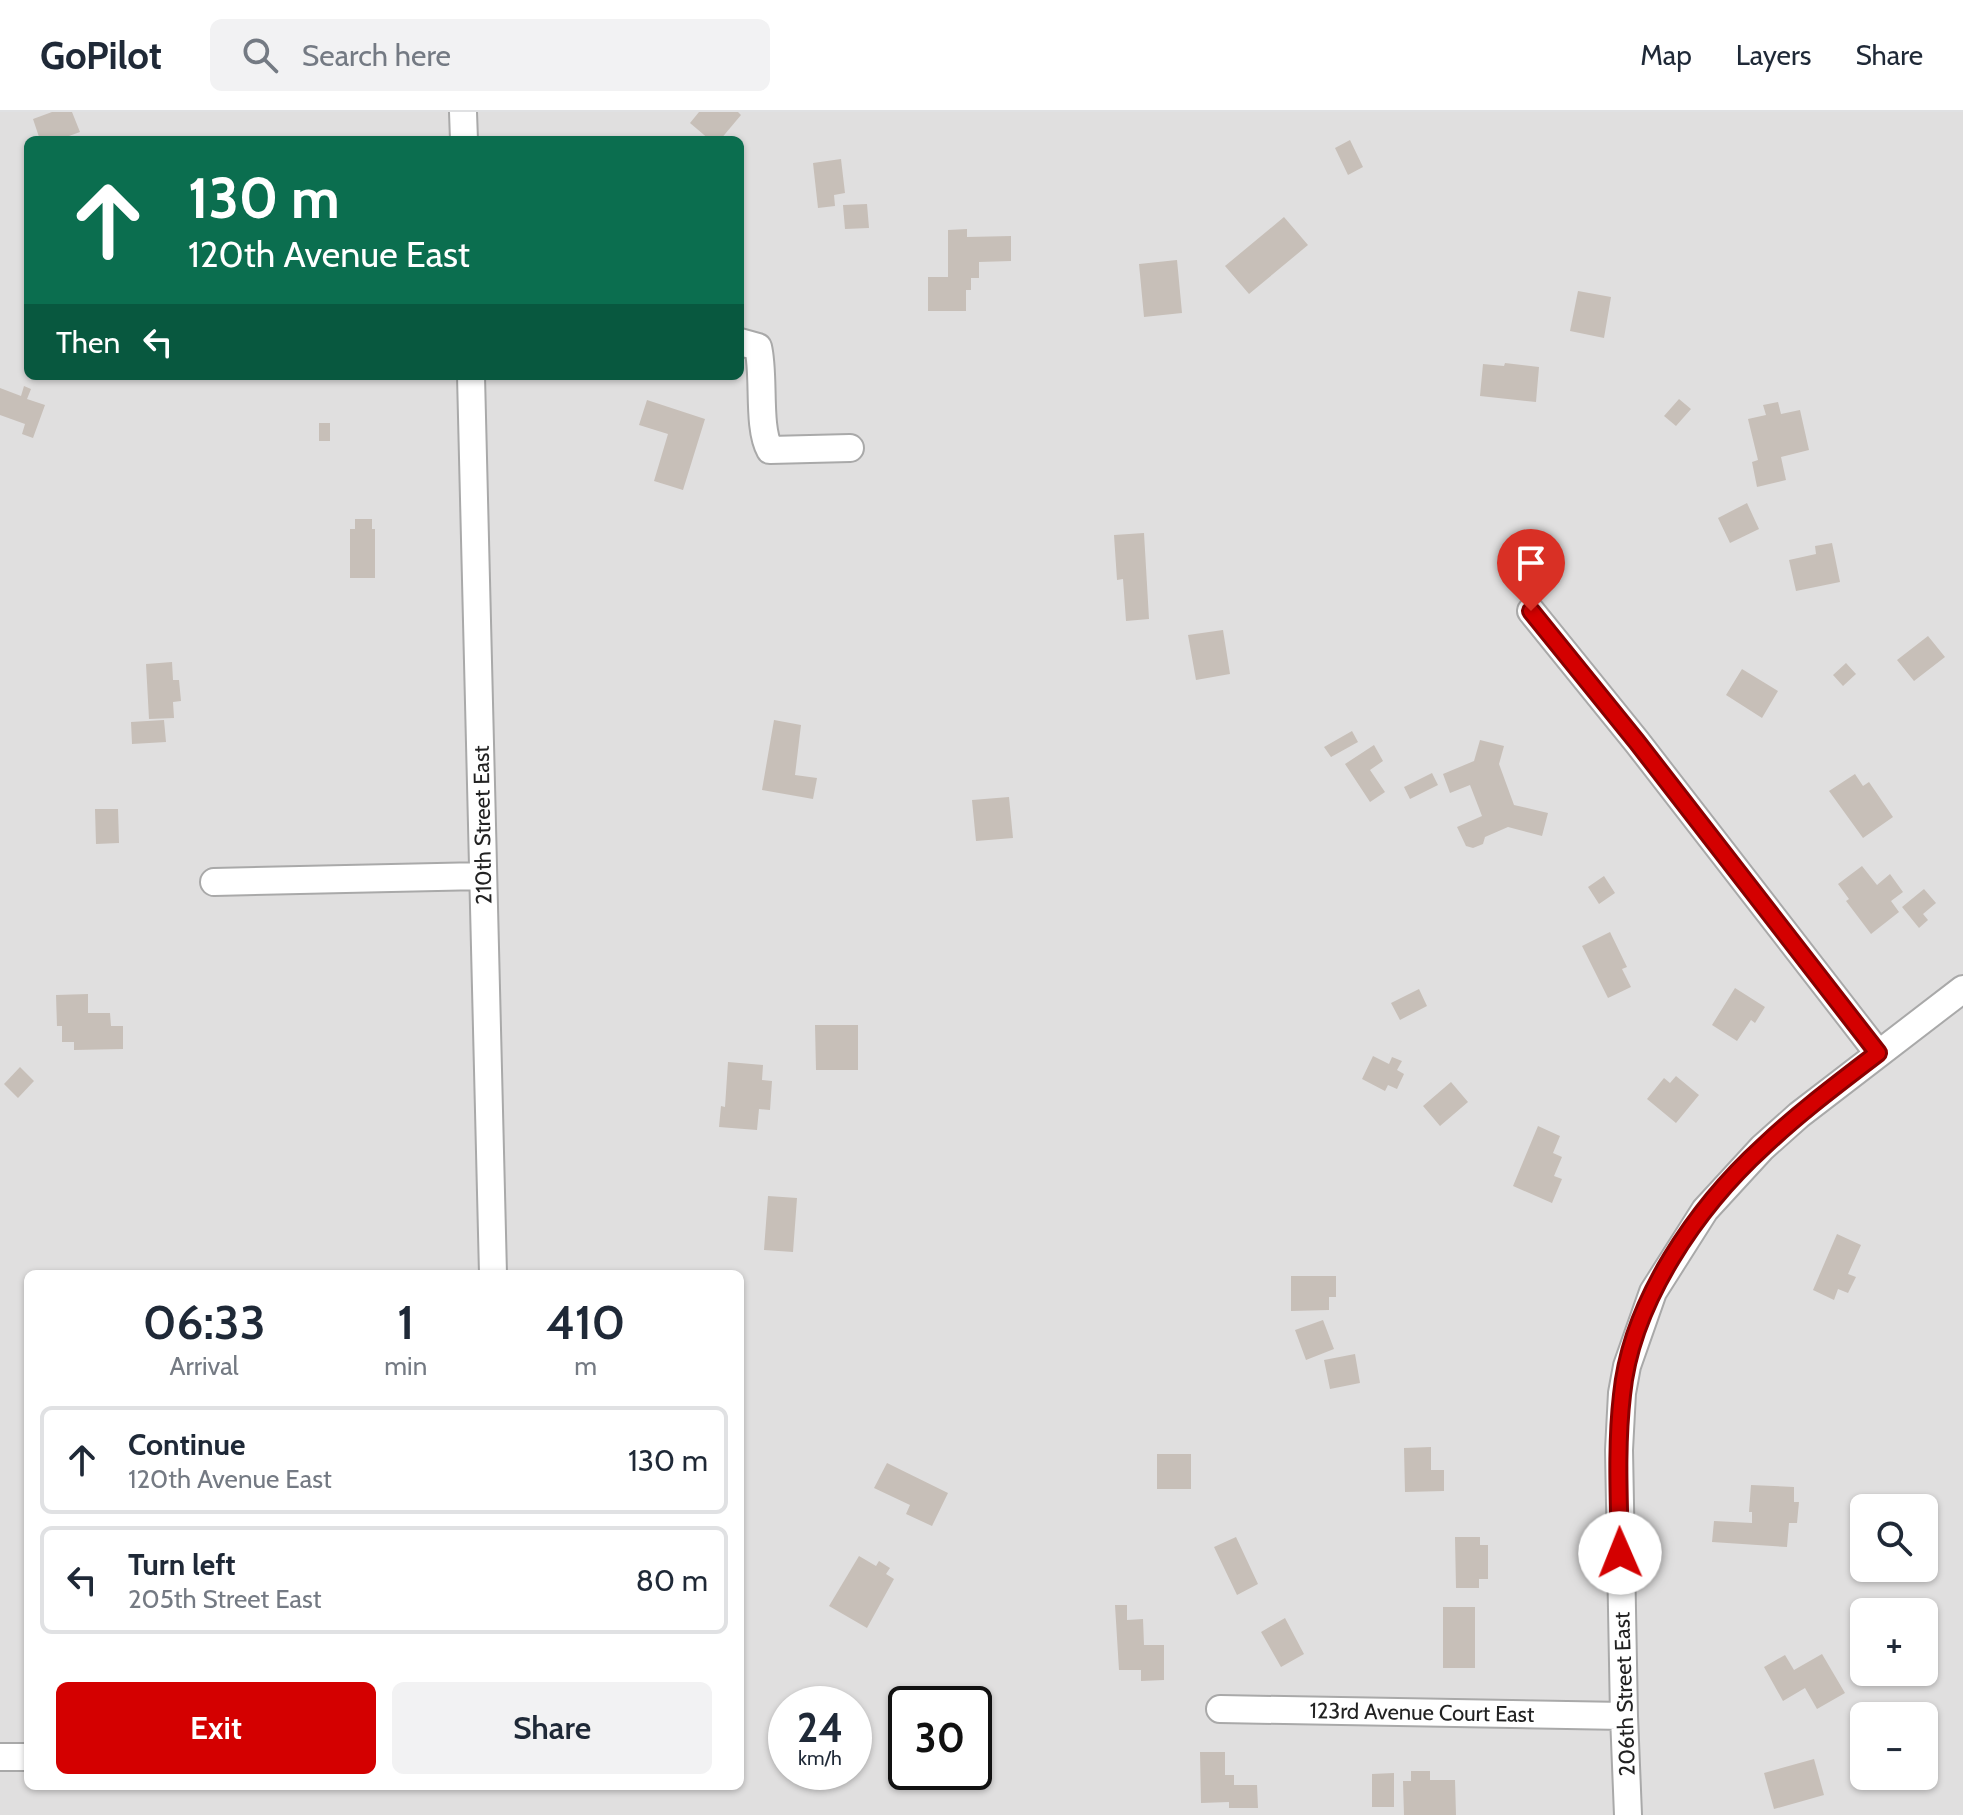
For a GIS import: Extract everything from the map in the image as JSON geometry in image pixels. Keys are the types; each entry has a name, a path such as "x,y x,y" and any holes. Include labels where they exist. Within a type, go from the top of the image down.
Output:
{"street":[{"path":"463,112 464,136"},
{"path":"744,343 758,347 761,359 764,429 770,450 850,448"},
{"name":"210th Street East","path":"471,380 493,1270"},
{"path":"1531,611 1643,749 1878,1053"},
{"path":"214,882 483,876"},
{"name":"206th Street East","path":"1628,1815 1619,1450 1622,1393 1632,1346 1653,1292 1705,1210 1762,1148 1878,1053 1963,989"},
{"name":"123rd Avenue Court East","path":"1220,1709 1624,1716"},
{"path":"0,1757 24,1757"}],"shaded area":[{"path":"0,112 1963,112 1963,1815 0,1815"}],"building":[{"path":"52,112 72,112 80,132 69,136 39,136 33,119"},
{"path":"699,112 738,112 741,115 723,136 705,136 690,123"},
{"path":"1350,140 1363,167 1348,175 1335,148"},
{"path":"841,159 845,193 834,195 835,206 818,208 813,163"},
{"path":"867,204 869,228 845,229 843,205"},
{"path":"1284,217 1308,245 1249,294 1225,266"},
{"path":"967,229 967,237 1011,236 1011,261 979,262 979,278 971,278 971,290 966,290 966,311 928,311 928,277 948,277 948,230"},
{"path":"1177,260 1182,313 1144,317 1139,264"},
{"path":"1578,291 1611,297 1604,338 1570,331"},
{"path":"1505,363 1539,367 1536,402 1480,396 1483,364 1504,366"},
{"path":"24,386 31,389 27,399 45,405 33,438 22,434 25,424 0,415 0,388 21,396"},
{"path":"1679,399 1691,409 1676,426 1664,416"},
{"path":"647,400 705,419 683,490 654,481 668,434 639,425"},
{"path":"1778,402 1781,414 1800,410 1809,450 1781,457 1786,480 1757,487 1752,462 1758,460 1748,419 1766,415 1763,405"},
{"path":"319,423 330,423 330,441 319,441"},
{"path":"1747,503 1759,529 1730,543 1718,518"},
{"path":"355,519 372,519 372,529 375,529 375,578 350,578 350,529 355,529"},
{"path":"1144,533 1149,619 1126,621 1123,579 1117,580 1114,535"},
{"path":"1832,543 1840,582 1796,591 1789,560 1816,554 1815,546"},
{"path":"1223,630 1230,674 1196,680 1188,635"},
{"path":"1928,636 1945,657 1914,681 1897,660"},
{"path":"172,662 173,680 179,680 181,701 173,702 174,718 149,719 146,664"},
{"path":"1846,663 1856,674 1843,686 1833,675"},
{"path":"1742,669 1778,691 1762,718 1726,695"},
{"path":"164,720 166,742 132,744 131,722"},
{"path":"774,720 801,725 795,775 817,778 813,799 762,790"},
{"path":"1352,731 1358,742 1331,757 1324,747"},
{"path":"1480,740 1504,746 1499,764 1514,805 1548,813 1542,836 1508,827 1485,837 1483,844 1473,848 1466,846 1457,827 1482,816 1470,785 1450,793 1443,774 1474,761"},
{"path":"1374,745 1383,761 1370,770 1385,792 1370,802 1345,764"},
{"path":"1432,773 1438,785 1410,799 1404,787"},
{"path":"1855,774 1863,786 1869,782 1893,817 1863,838 1829,791"},
{"path":"1009,797 1013,838 976,841 972,800"},
{"path":"95,809 118,809 119,843 96,844"},
{"path":"1862,866 1877,885 1890,874 1903,892 1891,901 1899,912 1871,934 1846,901 1849,899 1838,884"},
{"path":"1604,876 1615,893 1599,904 1588,887"},
{"path":"1924,889 1936,903 1923,914 1928,920 1919,928 1902,907"},
{"path":"1610,932 1627,967 1622,969 1631,987 1608,998 1582,946"},
{"path":"1735,988 1765,1007 1755,1023 1751,1020 1737,1041 1712,1025"},
{"path":"1419,989 1427,1006 1400,1020 1391,1003"},
{"path":"88,994 88,1013 110,1013 111,1026 123,1026 123,1049 74,1050 74,1042 62,1042 62,1026 57,1026 56,995"},
{"path":"815,1025 858,1025 858,1070 816,1070"},
{"path":"1373,1056 1389,1064 1392,1057 1402,1061 1397,1070 1404,1074 1397,1089 1388,1085 1385,1091 1362,1079"},
{"path":"728,1062 763,1065 762,1080 772,1081 770,1110 759,1109 757,1130 719,1127 721,1106 725,1107"},
{"path":"20,1067 34,1081 18,1098 4,1084"},
{"path":"1676,1076 1699,1095 1676,1123 1647,1099 1664,1078 1670,1083"},
{"path":"1451,1082 1468,1102 1440,1126 1423,1106"},
{"path":"1538,1126 1560,1136 1553,1153 1562,1157 1554,1176 1562,1179 1552,1203 1513,1186"},
{"path":"768,1196 797,1198 793,1252 764,1250"},
{"path":"1837,1234 1861,1245 1848,1274 1856,1277 1848,1293 1838,1289 1834,1300 1813,1290"},
{"path":"1291,1276 1336,1276 1336,1297 1329,1297 1329,1310 1291,1311"},
{"path":"1323,1320 1334,1349 1306,1360 1295,1330"},
{"path":"1355,1354 1360,1383 1330,1389 1324,1360"},
{"path":"1431,1447 1431,1470 1444,1470 1444,1491 1405,1492 1404,1448"},
{"path":"1157,1454 1191,1454 1191,1489 1157,1489"},
{"path":"887,1463 948,1493 932,1526 906,1514 910,1505 874,1488"},
{"path":"1751,1485 1794,1487 1794,1502 1799,1502 1797,1523 1789,1523 1787,1547 1712,1542 1714,1521 1752,1523 1752,1512 1749,1512"},
{"path":"1236,1537 1258,1584 1237,1595 1214,1547"},
{"path":"1455,1537 1480,1537 1480,1545 1488,1545 1488,1579 1479,1579 1479,1588 1456,1588"},
{"path":"859,1556 876,1566 879,1561 890,1568 886,1574 894,1579 867,1628 829,1606"},
{"path":"1115,1605 1127,1605 1127,1620 1143,1619 1144,1645 1164,1645 1164,1680 1141,1681 1141,1670 1119,1670"},
{"path":"1443,1607 1475,1607 1475,1668 1443,1668"},
{"path":"1285,1618 1304,1654 1281,1667 1261,1632"},
{"path":"1822,1654 1845,1693 1817,1709 1805,1688 1783,1701 1764,1667 1785,1655 1794,1670"},
{"path":"1200,1752 1225,1752 1225,1775 1234,1775 1234,1785 1257,1785 1258,1808 1229,1808 1229,1802 1201,1803"},
{"path":"1814,1759 1824,1795 1774,1809 1764,1773"},
{"path":"1411,1771 1430,1771 1430,1780 1455,1780 1456,1815 1404,1815 1403,1781 1411,1781"},
{"path":"1394,1773 1394,1807 1372,1807 1372,1774"}],"route":[{"path":"1531,611 1637,742 1878,1053 1799,1115 1762,1148 1713,1200 1653,1292 1632,1346 1622,1393 1620,1553"}]}
